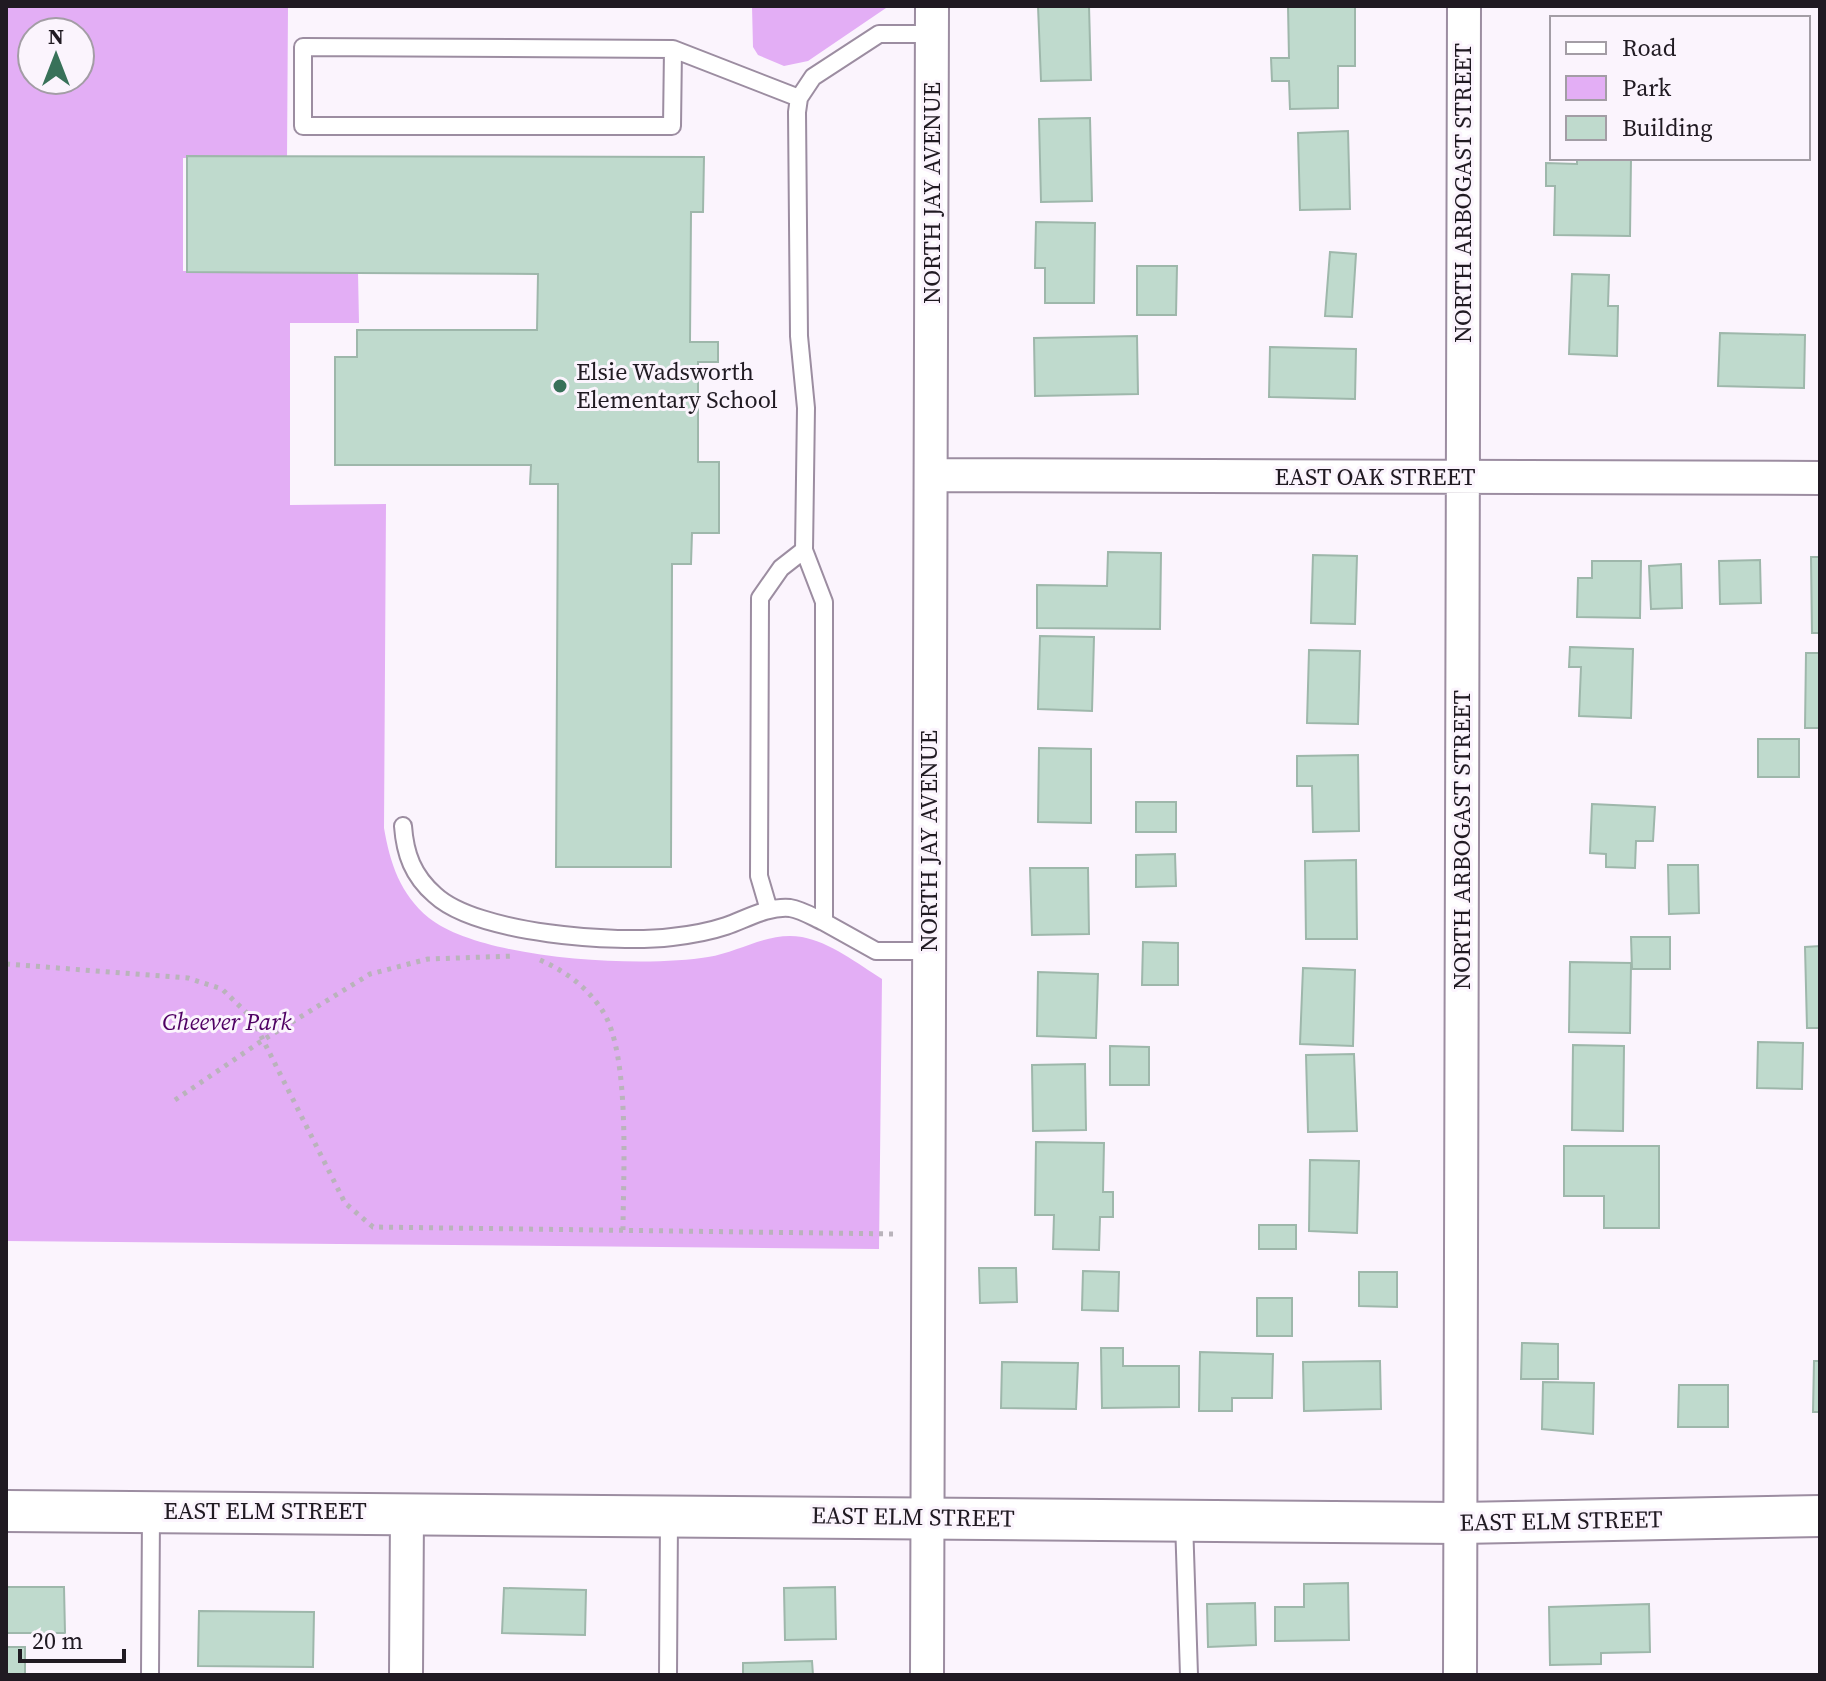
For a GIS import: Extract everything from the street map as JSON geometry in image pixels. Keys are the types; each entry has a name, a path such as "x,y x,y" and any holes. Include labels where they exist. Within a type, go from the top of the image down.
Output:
{"street":[{"name":"NORTH ARBOGAST STREET","path":"1460,1675 1464,6"},
{"name":"NORTH JAY AVENUE","path":"927,1675 932,20"},
{"name":"EAST OAK STREET","path":"931,475 1820,478"},
{"name":"EAST ELM STREET","path":"6,1511 1460,1523 1820,1516"},
{"path":"406,1675 407,1512"}],"lane":[{"path":"824,922 824,602 804,550 806,408 799,336 799,98 813,77 879,34 932,20"},
{"path":"673,49 672,126 303,126 303,47 673,49 799,98"},
{"path":"769,910 759,876 760,598 781,568 804,550"},
{"path":"403,826 405,847 421,881 437,898 476,917 562,935 637,940 700,933 769,910 793,909 876,951 929,951"},
{"path":"150,1675 151,1511"},
{"path":"668,1675 669,1515"},
{"path":"1184,1519 1189,1675"}],"path":[{"path":"175,1100 349,985 395,964 484,954 540,960 562,970 603,1011 611,1029 621,1097 623,1231"},
{"path":"6,964 208,982 243,1005 345,1203 373,1227 927,1234"}],"green space":[{"name":"Cheever Park","path":"6,6 288,6 287,159 183,158 183,271 358,272 359,323 290,323 290,505 386,504 384,828 398,877 411,899 429,918 453,932 523,952 605,961 679,960 708,957 766,939 790,936 823,944 882,979 879,1249 6,1241"},
{"path":"752,6 886,8 808,61 784,66 758,55 753,47"}],"building":[{"path":"1038,6 1089,6 1091,80 1041,81"},
{"path":"1288,6 1355,6 1355,66 1338,66 1338,108 1290,109 1289,81 1272,81 1271,58 1289,58"},
{"path":"1090,118 1092,201 1041,202 1039,119"},
{"path":"1348,131 1350,209 1300,210 1298,133"},
{"path":"187,156 704,157 703,212 691,212 690,342 718,342 718,362 698,362 698,462 719,462 719,533 692,533 691,564 672,564 671,867 556,867 558,484 530,484 531,465 335,465 335,357 357,357 357,330 537,330 538,274 187,272"},
{"path":"1577,160 1631,160 1630,236 1554,235 1555,186 1546,186 1546,163 1577,164"},
{"path":"1036,222 1095,223 1094,303 1045,303 1045,268 1035,268"},
{"path":"1330,252 1356,254 1352,317 1325,316"},
{"path":"1137,266 1177,266 1176,315 1137,315"},
{"path":"1572,274 1609,275 1608,306 1618,306 1617,356 1569,354"},
{"path":"1720,333 1805,335 1804,388 1718,386"},
{"path":"1137,336 1138,394 1035,396 1034,338"},
{"path":"1270,347 1356,349 1355,399 1269,397"},
{"path":"1108,552 1161,553 1160,629 1037,628 1037,585 1107,586"},
{"path":"1313,555 1357,556 1355,624 1311,623"},
{"path":"1811,557 1820,557 1820,633 1812,633"},
{"path":"1760,560 1761,603 1720,604 1719,561"},
{"path":"1592,561 1641,561 1640,618 1577,617 1578,578 1592,578"},
{"path":"1681,564 1682,608 1651,609 1649,566"},
{"path":"1040,636 1094,637 1092,711 1038,709"},
{"path":"1570,647 1633,649 1631,718 1579,716 1581,667 1569,667"},
{"path":"1309,650 1360,651 1358,724 1307,723"},
{"path":"1806,653 1820,653 1820,728 1805,728"},
{"path":"1758,739 1799,739 1799,777 1758,777"},
{"path":"1039,748 1091,749 1091,823 1038,822"},
{"path":"1358,755 1359,831 1313,832 1312,786 1297,786 1297,756"},
{"path":"1136,802 1176,802 1176,832 1136,832"},
{"path":"1592,804 1655,807 1653,841 1636,841 1635,868 1606,867 1606,854 1590,853"},
{"path":"1175,854 1176,886 1136,887 1136,855"},
{"path":"1356,860 1357,939 1306,939 1305,861"},
{"path":"1668,865 1698,865 1699,913 1669,914"},
{"path":"1030,868 1088,868 1089,934 1032,935"},
{"path":"1631,937 1670,937 1670,969 1632,969"},
{"path":"1143,942 1178,943 1178,985 1142,985"},
{"path":"1820,946 1820,1028 1807,1028 1805,947"},
{"path":"1570,962 1631,963 1630,1033 1569,1032"},
{"path":"1303,968 1355,970 1353,1046 1300,1044"},
{"path":"1038,972 1098,974 1096,1038 1037,1036"},
{"path":"1758,1042 1803,1043 1802,1089 1757,1088"},
{"path":"1573,1045 1624,1046 1623,1131 1572,1130"},
{"path":"1110,1046 1149,1047 1149,1085 1110,1085"},
{"path":"1354,1054 1357,1131 1308,1132 1306,1055"},
{"path":"1085,1064 1086,1130 1033,1131 1032,1065"},
{"path":"1036,1142 1104,1143 1103,1192 1113,1192 1113,1217 1100,1217 1099,1250 1053,1249 1054,1215 1035,1215"},
{"path":"1564,1146 1659,1146 1659,1228 1604,1228 1604,1196 1564,1196"},
{"path":"1310,1160 1359,1161 1357,1233 1309,1231"},
{"path":"1259,1225 1296,1225 1296,1249 1259,1249"},
{"path":"979,1268 1016,1268 1017,1302 980,1303"},
{"path":"1083,1271 1119,1272 1118,1311 1082,1310"},
{"path":"1359,1272 1397,1272 1397,1307 1359,1306"},
{"path":"1257,1298 1292,1298 1292,1336 1257,1336"},
{"path":"1522,1343 1558,1344 1558,1379 1521,1379"},
{"path":"1101,1348 1123,1348 1123,1366 1179,1366 1179,1407 1102,1408"},
{"path":"1200,1352 1273,1354 1272,1398 1232,1398 1232,1411 1199,1411"},
{"path":"1380,1361 1381,1409 1304,1411 1303,1362"},
{"path":"1814,1361 1820,1361 1820,1412 1813,1412"},
{"path":"1002,1362 1078,1363 1076,1409 1001,1408"},
{"path":"1543,1382 1594,1383 1593,1434 1542,1429"},
{"path":"1679,1385 1728,1385 1728,1427 1678,1427"},
{"path":"1348,1583 1349,1640 1275,1641 1275,1607 1304,1607 1304,1584"},
{"path":"6,1587 64,1587 65,1633 6,1633"},
{"path":"835,1587 836,1639 785,1640 784,1588"},
{"path":"504,1588 586,1590 585,1635 502,1633"},
{"path":"1255,1603 1256,1645 1208,1647 1207,1604"},
{"path":"1649,1604 1650,1652 1601,1653 1601,1664 1550,1665 1549,1607"},
{"path":"199,1611 314,1612 313,1667 198,1666"},
{"path":"6,1647 25,1647 25,1675 6,1675"},
{"path":"812,1661 813,1675 743,1675 743,1663"}],"place":[{"name":"Elsie Wadsworth Elementary School","path":"560,386"}]}
